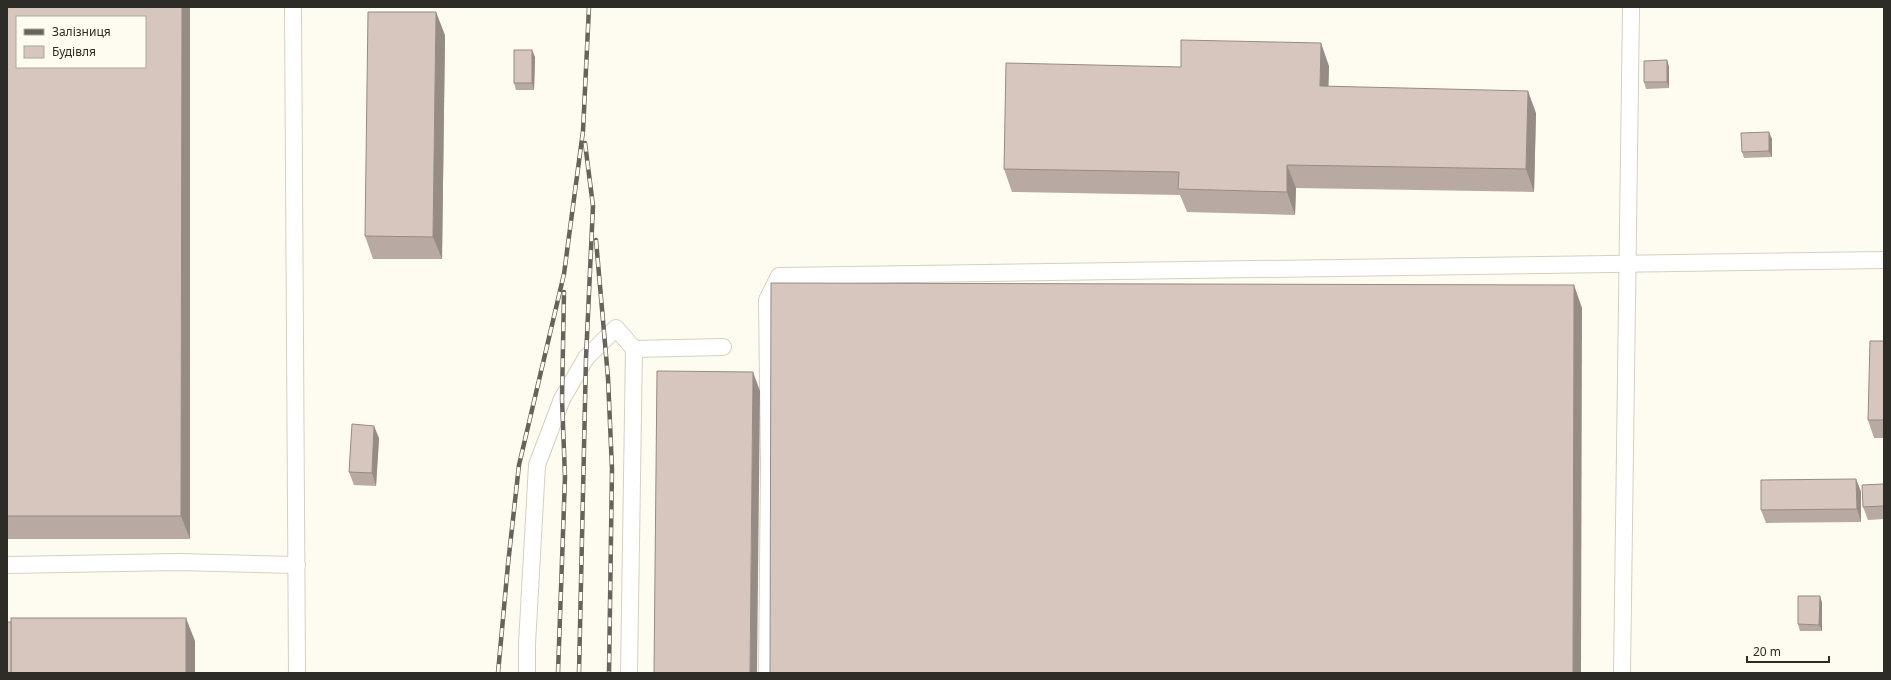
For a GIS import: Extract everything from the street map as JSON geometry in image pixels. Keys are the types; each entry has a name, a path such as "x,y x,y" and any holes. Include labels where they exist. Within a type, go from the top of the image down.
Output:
{"lane":[{"path":"293,7 297,673"},
{"path":"1622,673 1631,7"},
{"path":"767,673 770,465 767,300 779,276 1884,260"},
{"path":"527,673 526,644 537,464 562,399 586,358 616,328 634,349 629,673"},
{"path":"634,349 723,347"},
{"path":"7,565 179,562 297,565"}],"building":[{"path":"7,7 182,7 181,516 7,516"},
{"path":"368,12 436,12 433,237 365,236"},
{"path":"1181,40 1321,43 1320,86 1528,91 1526,169 1287,165 1287,192 1178,189 1179,172 1004,169 1006,63 1181,67"},
{"path":"514,50 532,50 532,83 514,83"},
{"path":"1667,60 1667,82 1644,82 1644,61"},
{"path":"1769,132 1769,151 1742,152 1741,133"},
{"path":"771,283 1574,285 1573,673 770,673"},
{"path":"1870,341 1884,341 1884,420 1868,420"},
{"path":"657,371 753,372 750,673 654,673"},
{"path":"352,424 374,426 372,473 349,472"},
{"path":"1856,479 1857,509 1761,510 1761,480"},
{"path":"1884,484 1884,506 1863,507 1862,485"},
{"path":"1798,596 1820,596 1819,625 1798,624"},
{"path":"11,618 186,618 186,673 11,673"},
{"path":"7,622 11,622 11,673 7,673"}],"railway":[{"path":"498,673 519,465 564,274 583,131 589,7"},
{"path":"579,673 586,358 593,206 585,143"},
{"path":"596,240 608,378 612,469 609,673"},
{"path":"558,673 565,477 562,399 564,292"}]}
